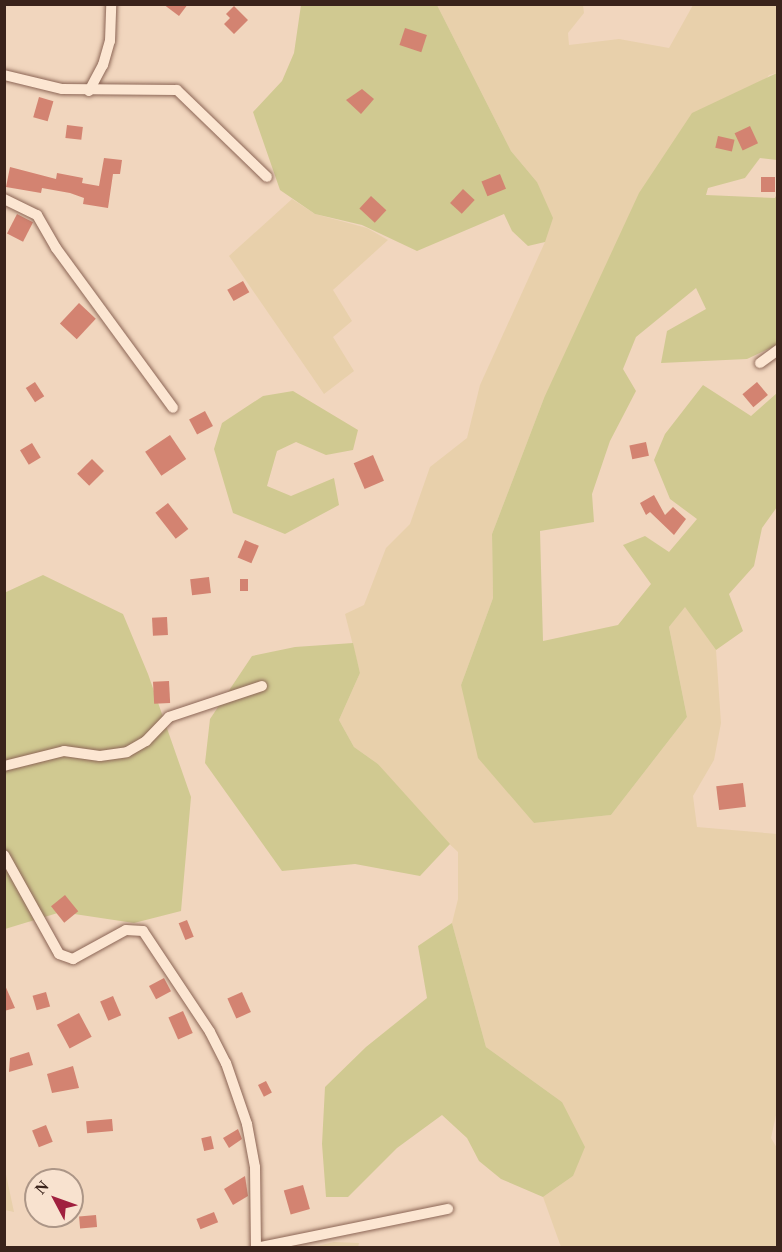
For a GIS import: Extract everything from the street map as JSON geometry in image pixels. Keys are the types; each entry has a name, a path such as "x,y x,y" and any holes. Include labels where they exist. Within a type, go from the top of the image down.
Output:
{"street":[{"path":"89,91 103,65 110,41 111,4"},
{"path":"4,75 62,89 177,90 267,177"},
{"path":"4,199 37,215 56,248 173,408"},
{"path":"760,363 777,350"},
{"path":"4,766 64,751 100,756 127,753 146,741 169,717 262,686"},
{"path":"4,855 59,954 73,959 126,930 143,931 210,1032 247,1124 255,1167 256,1248 448,1209"}],"shaded area":[{"path":"301,5 437,5 511,151 537,182 553,218 545,242 528,246 512,231 504,214 417,251 362,225 315,214 280,190 253,112 282,81 294,53"},
{"path":"437,5 583,5 584,13 568,33 569,45 619,39 669,48 693,5 777,5 777,73 769,75 544,398 492,534 493,598 461,685 534,823 611,815 687,717 669,627 685,606 716,650 721,723 714,760 693,796 697,827 777,834 778,1106 771,1138 777,1148 777,1247 561,1247 543,1197 573,1176 562,1102 486,1047 452,923 458,899 458,852 427,823 378,764 354,747 339,720 360,673 345,614 364,605 386,548 410,524 430,467 467,438 480,385 545,242 537,182 511,151"},
{"path":"777,73 777,160 760,158 745,178 708,188 706,195 775,198 777,194 777,345 747,359 661,363 667,331 706,309 696,288 636,337 623,369 636,391 610,441 592,494 594,522 540,531 543,641 618,625 651,584 623,545 645,536 669,552 697,519 670,499 654,460 665,434 703,385 751,416 777,393 777,507 762,528 754,566 729,594 743,631 716,650 685,607 669,627 687,717 611,815 534,823 478,758 461,685 493,598 492,534 544,398 639,193 692,113"},
{"path":"292,199 315,214 367,228 388,240 333,290 352,321 333,337 354,371 324,394 229,256"},
{"path":"293,391 358,430 353,450 326,455 296,442 277,451 267,486 291,496 334,478 339,505 285,534 233,513 214,449 222,423 263,396"},
{"path":"43,575 123,614 148,674 191,797 181,911 134,923 61,912 5,929 4,593"},
{"path":"353,643 360,673 339,720 354,747 378,764 450,844 420,876 355,864 282,871 205,763 210,719 252,656 295,647"},
{"path":"452,923 486,1047 562,1102 585,1147 573,1176 543,1197 501,1179 479,1161 467,1138 442,1115 397,1148 348,1197 326,1197 322,1144 325,1087 366,1047 427,998 418,946"},
{"path":"5,1170 14,1212 5,1210"},
{"path":"334,1242 359,1243 358,1247 313,1247"}],"building":[{"path":"163,4 188,4 179,16"},
{"path":"234,6 248,20 234,34 224,24 230,18 226,14"},
{"path":"405,28 427,35 421,52 399,45"},
{"path":"362,89 374,99 361,114 346,100"},
{"path":"39,97 53,101 48,121 33,117"},
{"path":"67,125 83,127 81,140 65,138"},
{"path":"750,126 758,143 743,150 735,133"},
{"path":"718,136 735,140 732,152 715,148"},
{"path":"104,158 122,160 120,174 113,174 108,208 83,204 84,198 70,193 42,188 41,193 6,187 10,167 56,179 57,173 83,178 82,183 99,186"},
{"path":"500,174 506,189 487,196 481,181"},
{"path":"761,177 775,177 775,192 761,192"},
{"path":"463,189 475,200 462,214 450,203"},
{"path":"371,196 386,210 375,223 359,208"},
{"path":"17,214 33,222 23,242 7,234"},
{"path":"243,281 249,292 234,301 227,290"},
{"path":"79,303 96,319 77,339 60,323"},
{"path":"35,382 44,396 35,402 26,388"},
{"path":"757,382 768,395 753,407 742,394"},
{"path":"205,411 213,426 197,434 189,419"},
{"path":"170,435 186,459 161,476 145,452"},
{"path":"646,442 649,456 632,459 629,446"},
{"path":"32,443 41,458 29,465 20,450"},
{"path":"373,455 384,481 365,489 354,463"},
{"path":"92,459 104,471 89,486 77,474"},
{"path":"654,495 665,515 673,507 686,519 674,535 650,512 646,515 640,503"},
{"path":"168,503 188,529 176,539 155,513"},
{"path":"245,540 259,546 251,563 238,557"},
{"path":"209,577 211,593 192,595 190,579"},
{"path":"240,579 248,579 248,591 240,591"},
{"path":"167,617 168,635 153,636 152,618"},
{"path":"169,681 170,703 154,704 153,682"},
{"path":"743,783 746,807 719,810 716,786"},
{"path":"65,895 78,911 64,923 51,906"},
{"path":"187,920 194,937 185,940 179,923"},
{"path":"164,978 171,991 156,999 149,986"},
{"path":"4,983 15,1008 4,1011"},
{"path":"46,992 50,1006 37,1010 33,996"},
{"path":"242,992 251,1012 236,1019 227,999"},
{"path":"113,996 121,1015 108,1021 100,1001"},
{"path":"183,1011 193,1033 178,1039 168,1018"},
{"path":"79,1013 92,1037 70,1049 57,1025"},
{"path":"29,1052 33,1065 9,1072 10,1058"},
{"path":"73,1066 79,1088 52,1093 47,1074"},
{"path":"266,1081 272,1093 264,1097 258,1085"},
{"path":"112,1119 113,1131 87,1133 86,1121"},
{"path":"46,1125 53,1142 39,1147 32,1131"},
{"path":"238,1129 242,1139 229,1148 223,1138"},
{"path":"211,1136 214,1149 204,1151 201,1138"},
{"path":"245,1176 248,1196 233,1205 224,1189"},
{"path":"303,1185 310,1209 291,1215 284,1191"},
{"path":"214,1212 218,1222 201,1229 196,1219"},
{"path":"96,1215 97,1227 80,1228 84,1228 84,1216"}]}
